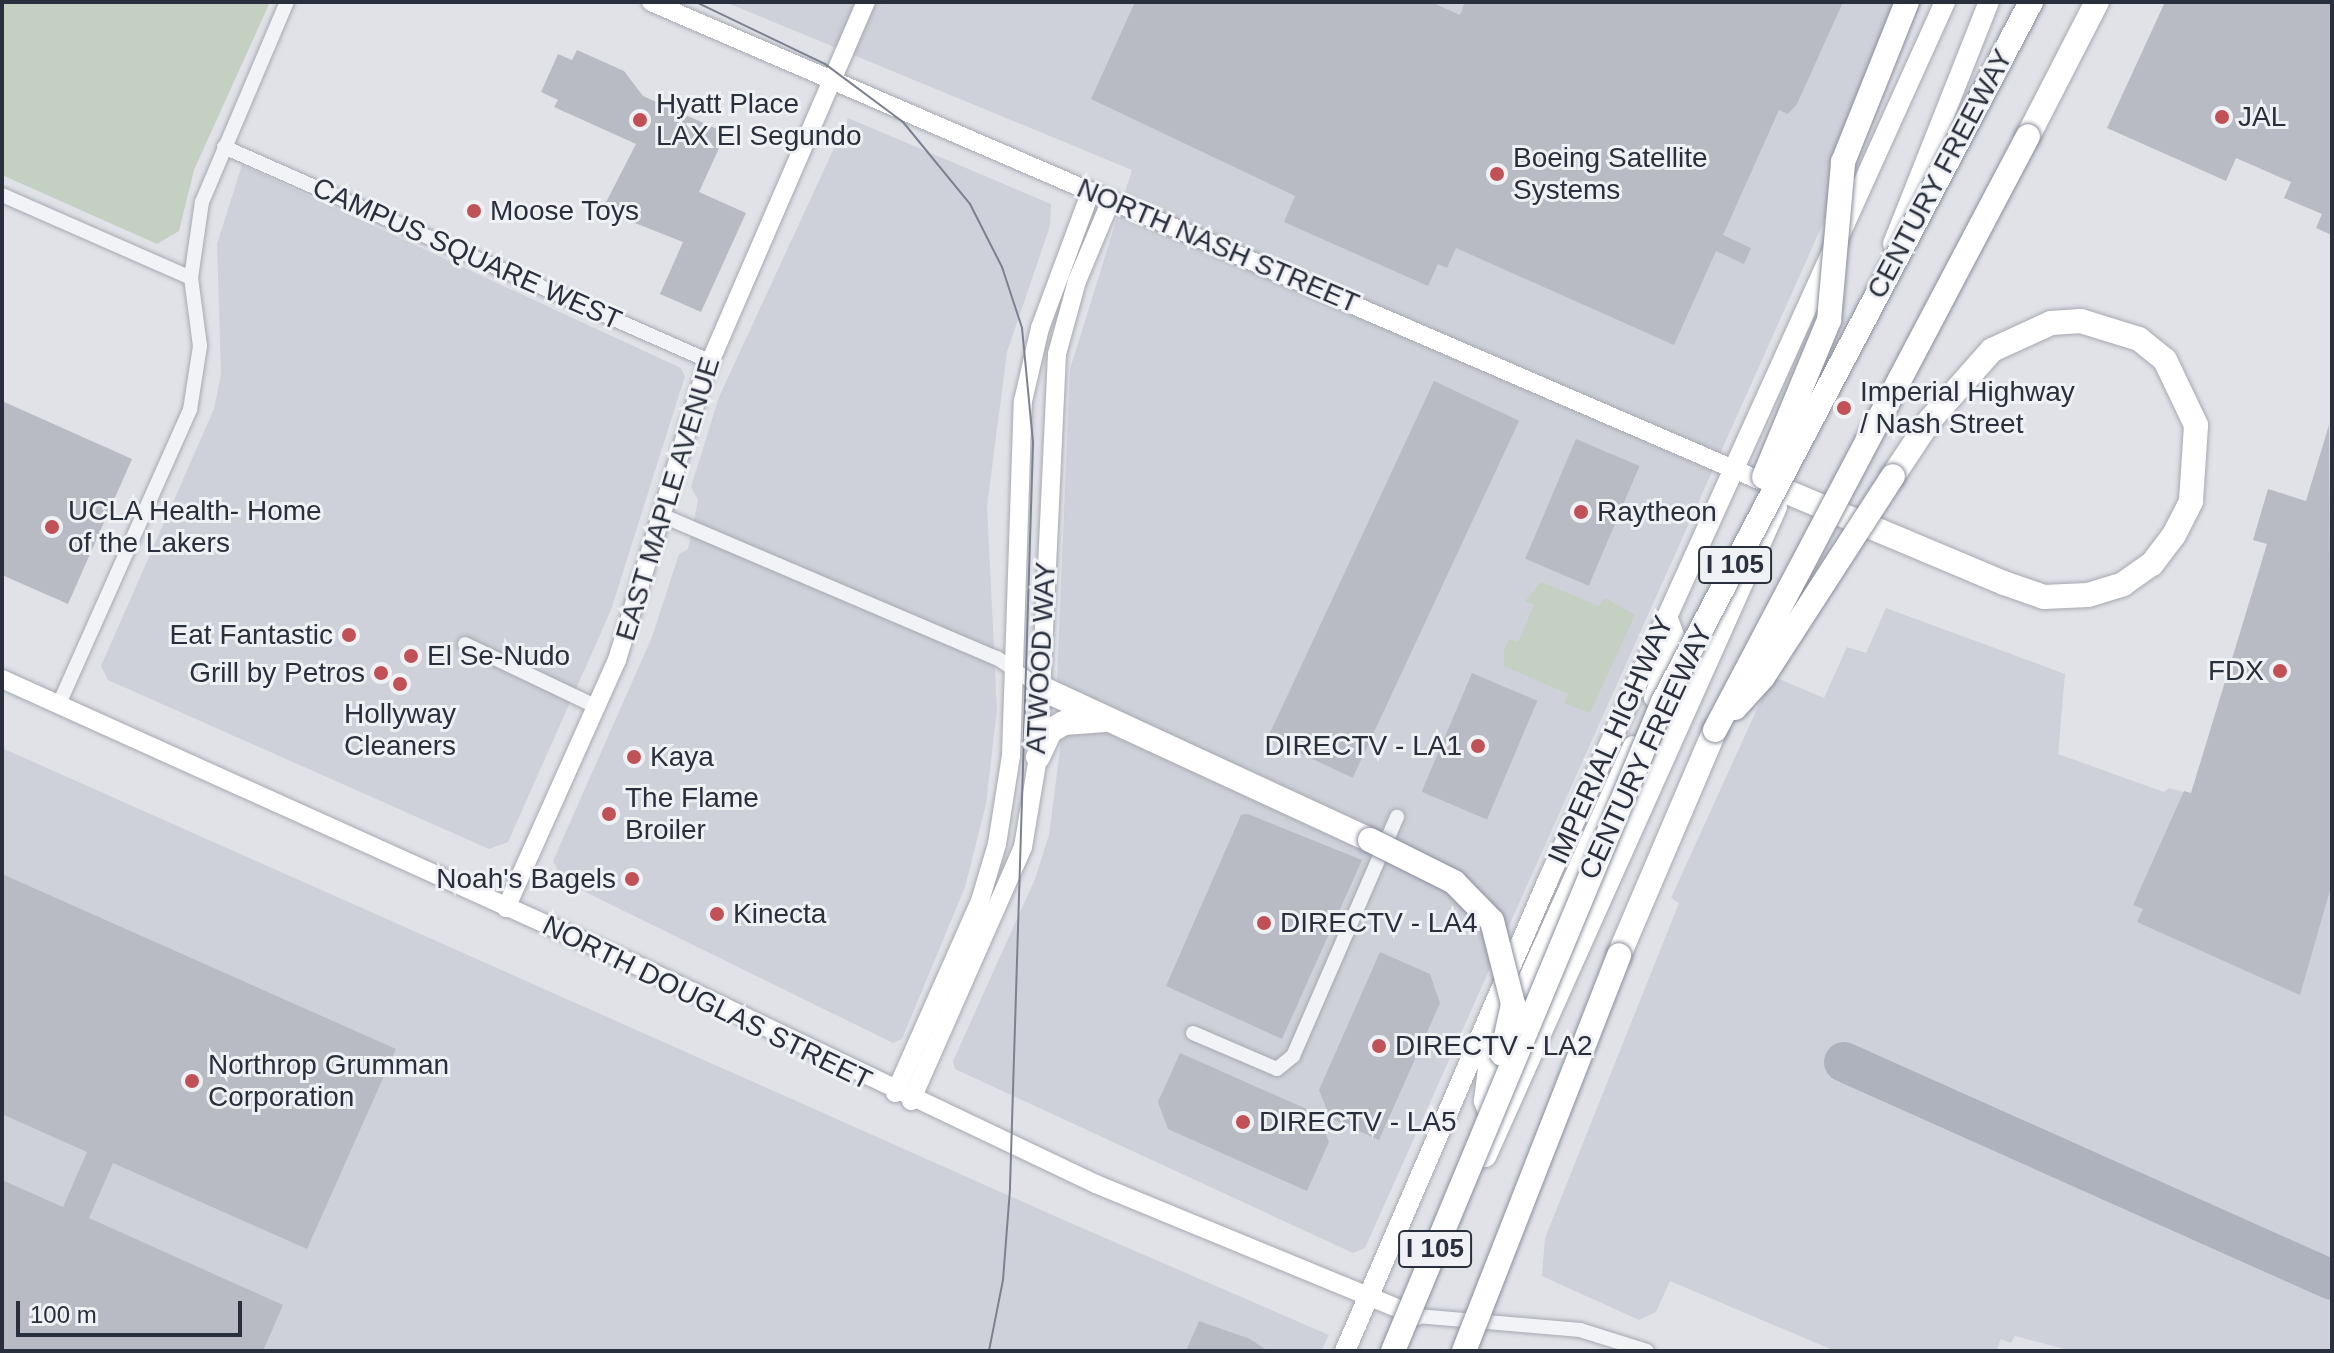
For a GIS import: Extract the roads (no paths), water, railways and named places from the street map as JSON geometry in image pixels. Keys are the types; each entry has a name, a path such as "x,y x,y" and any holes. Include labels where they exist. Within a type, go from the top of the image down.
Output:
{"highway":[{"path":"1663,702 1813,370 1836,276 1843,162 1907,2"},
{"name":"CENTURY FREEWAY","path":"1393,1351 1663,702 2031,2"},
{"name":"CENTURY FREEWAY","path":"1464,1351 1619,955 1715,730 2097,2"},
{"path":"1715,730 1763,677 1930,420 1992,350 2051,323 2081,321 2139,339 2165,360 2196,425 2191,501 2152,564 2123,584 2044,597 1785,491"},
{"path":"1041,688 1421,863 1454,882 1492,921 1513,1004 1476,1146"},
{"path":"1038,757 1050,731 1064,723 1108,720"}],"main road":[{"name":"IMPERIAL HIGHWAY","path":"1345,1351 1548,880 1945,2"},
{"name":"IMPERIAL HIGHWAY","path":"1401,1351 1598,902 1785,491 1989,2"},
{"path":"1497,1131 1484,1101 1488,1069 1670,661 1675,638 1667,616"}],"street":[{"path":"59,704 190,410 200,346 191,278 202,202 287,2"},
{"name":"NORTH NASH STREET","path":"651,2 1785,491"},
{"name":"EAST MAPLE AVENUE","path":"506,908 597,707 633,614 709,361 866,2"},
{"name":"CAMPUS SQUARE WEST","path":"224,147 709,361"},
{"name":"ATWOOD WAY","path":"903,1097 990,871 1009,769 1023,401 1040,328 1091,191"},
{"path":"2,195 191,278"},
{"name":"ATWOOD WAY","path":"903,1097 1011,883 1038,757 1057,354 1077,281 1111,200"},
{"path":"661,515 1013,669 1041,688"},
{"path":"465,644 597,707"},
{"name":"NORTH DOUGLAS STREET","path":"2,679 506,908 903,1097 1366,1300 1417,1316"},
{"path":"1193,1033 1277,1069 1293,1056 1397,817"},
{"path":"1548,880 1598,902"},
{"path":"1417,1316 1580,1330 1647,1351"}],"tram line":[{"path":"696,2 825,64 903,122 970,204 1002,267 1022,328 1033,443 1010,1189 1003,1280 989,1351"}],"place":[{"name":"JAL","path":"2222,117"},
{"name":"Hyatt Place LAX El Segundo","path":"640,120"},
{"name":"Boeing Satellite Systems","path":"1497,174"},
{"name":"Moose Toys","path":"474,211"},
{"name":"Imperial Highway / Nash Street","path":"1844,408"},
{"name":"Raytheon","path":"1581,512"},
{"name":"UCLA Health- Home of the Lakers","path":"52,527"},
{"name":"Eat Fantastic","path":"349,635"},
{"name":"El Se-Nudo","path":"411,656"},
{"name":"FDX","path":"2280,671"},
{"name":"Grill by Petros","path":"381,673"},
{"name":"Hollyway Cleaners","path":"400,684"},
{"name":"DIRECTV - LA1","path":"1478,746"},
{"name":"Kaya","path":"634,757"},
{"name":"The Flame Broiler","path":"609,814"},
{"name":"Noah's Bagels","path":"632,879"},
{"name":"Kinecta","path":"717,914"},
{"name":"DIRECTV - LA4","path":"1264,923"},
{"name":"DIRECTV - LA2","path":"1379,1046"},
{"name":"Northrop Grumman Corporation","path":"192,1081"},
{"name":"DIRECTV - LA5","path":"1243,1122"}]}
